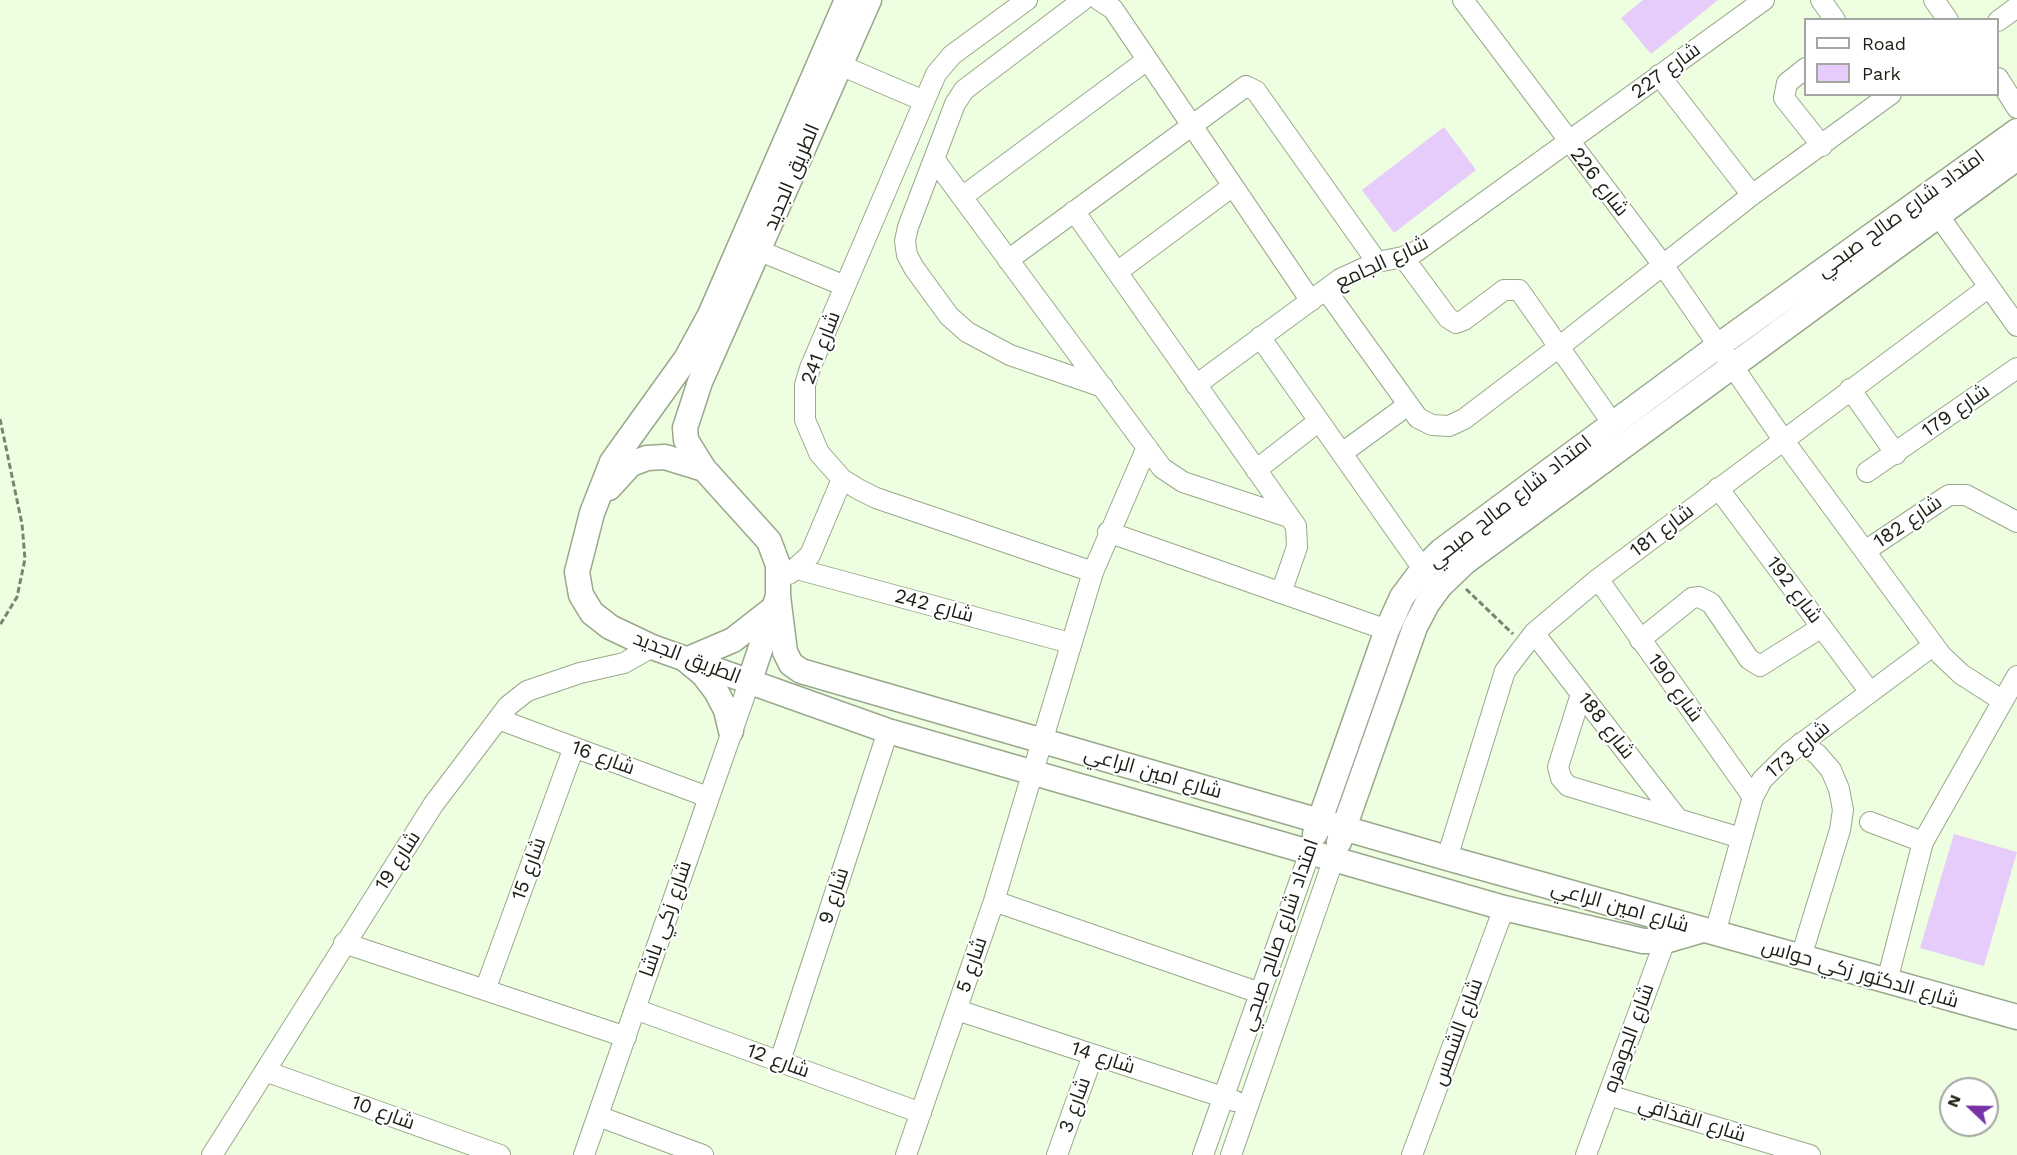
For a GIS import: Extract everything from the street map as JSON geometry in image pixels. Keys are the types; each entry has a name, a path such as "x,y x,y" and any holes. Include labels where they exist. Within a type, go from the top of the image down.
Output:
{"street":[{"name":"الطريق الجديد","path":"847,0 710,315 686,359 612,462 592,513 577,572 581,595 592,613 610,627 652,647 749,683 782,588 778,565 769,541 704,469 686,440 685,428 700,382 760,251 869,0"},
{"name":"شارع 241","path":"1027,0 952,55 936,74 810,368 803,403 810,437 819,453 842,479 876,498 1093,572"},
{"path":"1083,0 964,90 955,104 908,227 905,241 914,268 949,316 988,345 1103,387"},
{"path":"1099,0 1113,9 1233,186 1318,295 1418,418 1432,425 1449,426 1464,419 1752,195 1888,96"},
{"name":"شارع 226","path":"1463,0 1663,265 1784,441 1934,645 1961,674 2003,701"},
{"name":"شارع 227","path":"1569,142 1764,0"},
{"path":"1821,0 1833,18"},
{"path":"1934,0 1947,18"},
{"path":"1999,20 2017,7"},
{"path":"962,197 1147,60"},
{"path":"840,65 924,101"},
{"path":"1804,70 1787,83 1784,98 1822,146"},
{"path":"1659,75 1752,195"},
{"path":"1999,80 2017,108"},
{"path":"1008,260 1240,87 1252,87 1377,262"},
{"name":"امتداد شارع صالح صبحي","path":"1203,1155 1387,630 1402,597 1423,569 1441,551 1718,346 2017,130"},
{"name":"شارع الجامع","path":"1196,384 1353,272 1377,262 1403,257 1417,251 1569,142"},
{"name":"امتداد شارع صالح صبحي","path":"1231,1155 1415,627 1427,604 1451,575 2017,158"},
{"path":"934,159 1162,468 1183,482 1289,517"},
{"path":"1117,272 1233,186"},
{"path":"1074,211 1289,517 1298,536 1281,593"},
{"path":"1938,215 2017,326"},
{"path":"760,251 845,286"},
{"path":"1403,257 1451,321 1460,322 1504,290 1514,288 1523,294 1613,424"},
{"name":"شارع 181","path":"1447,858 1505,671 1528,638 1598,579 1989,287"},
{"path":"1260,338 1423,569"},
{"name":"شارع 179","path":"1867,472 2017,368"},
{"path":"1850,389 1896,454"},
{"path":"1342,453 1408,405"},
{"path":"1256,470 1319,421"},
{"name":"شارع 5","path":"906,1155 994,901 1093,572 1108,532 1147,447"},
{"path":"592,513 613,483 631,464 647,458 665,457 704,469"},
{"path":"731,731 726,710 716,691 703,674 686,660 733,640 782,588 810,555 842,479"},
{"name":"شارع 192","path":"1718,488 1870,692"},
{"name":"شارع 182","path":"1865,551 1949,495 1966,495 2017,522"},
{"path":"1108,532 1387,630"},
{"name":"شارع 190","path":"1598,579 1753,797"},
{"name":"شارع 242","path":"782,588 1070,643"},
{"name":"شارع امين الراعي","path":"782,588 784,652 795,668 1447,858 1669,931"},
{"path":"1640,640 1692,598 1699,597 1711,603 1749,659 1760,666 1822,627"},
{"name":"شارع 188","path":"1528,638 1581,694 1678,819"},
{"name":"شارع 173","path":"1709,931 1753,797 1775,764 1934,645"},
{"name":"شارع 19","path":"212,1155 433,805 508,706 527,691 580,673 624,663 652,647"},
{"path":"1887,981 1923,842 2017,676"},
{"name":"شارع امين الراعي","path":"749,683 888,731 1504,908 1618,937 1669,931 1709,931"},
{"name":"شارع زكي باشا","path":"584,1155 749,683"},
{"path":"1581,694 1558,767 1561,778 1568,786 1741,838"},
{"name":"شارع 16","path":"498,719 708,797"},
{"name":"شارع 9","path":"780,1062 888,731"},
{"path":"1801,743 1817,754 1831,770 1839,789 1843,810 1840,830 1801,957"},
{"name":"شارع 15","path":"484,990 574,747"},
{"path":"1870,822 1923,842"},
{"path":"994,901 1260,993"},
{"name":"شارع الشمس","path":"1412,1155 1504,908"},
{"name":"شارع الجوهره","path":"1586,1155 1669,931"},
{"name":"شارع الدكتور زكي حواس","path":"1709,931 2017,1017"},
{"path":"344,944 626,1036"},
{"name":"شارع 12","path":"635,1009 921,1113"},
{"name":"شارع 14","path":"957,1010 1249,1105"},
{"name":"شارع 3","path":"1057,1155 1093,1055"},
{"name":"شارع 10","path":"266,1071 500,1155"},
{"name":"شارع القذافي","path":"1608,1095 1810,1155"},
{"path":"598,1116 702,1155"}],"path":[{"path":"0,419 22,524 25,559 17,597 0,625"},
{"path":"1451,575 1528,638"}],"green space":[{"path":"1643,0 1718,0 1651,54 1621,18"},
{"path":"1444,127 1476,170 1394,233 1362,190"},
{"path":"1954,834 2017,852 1984,966 1920,948"}]}
